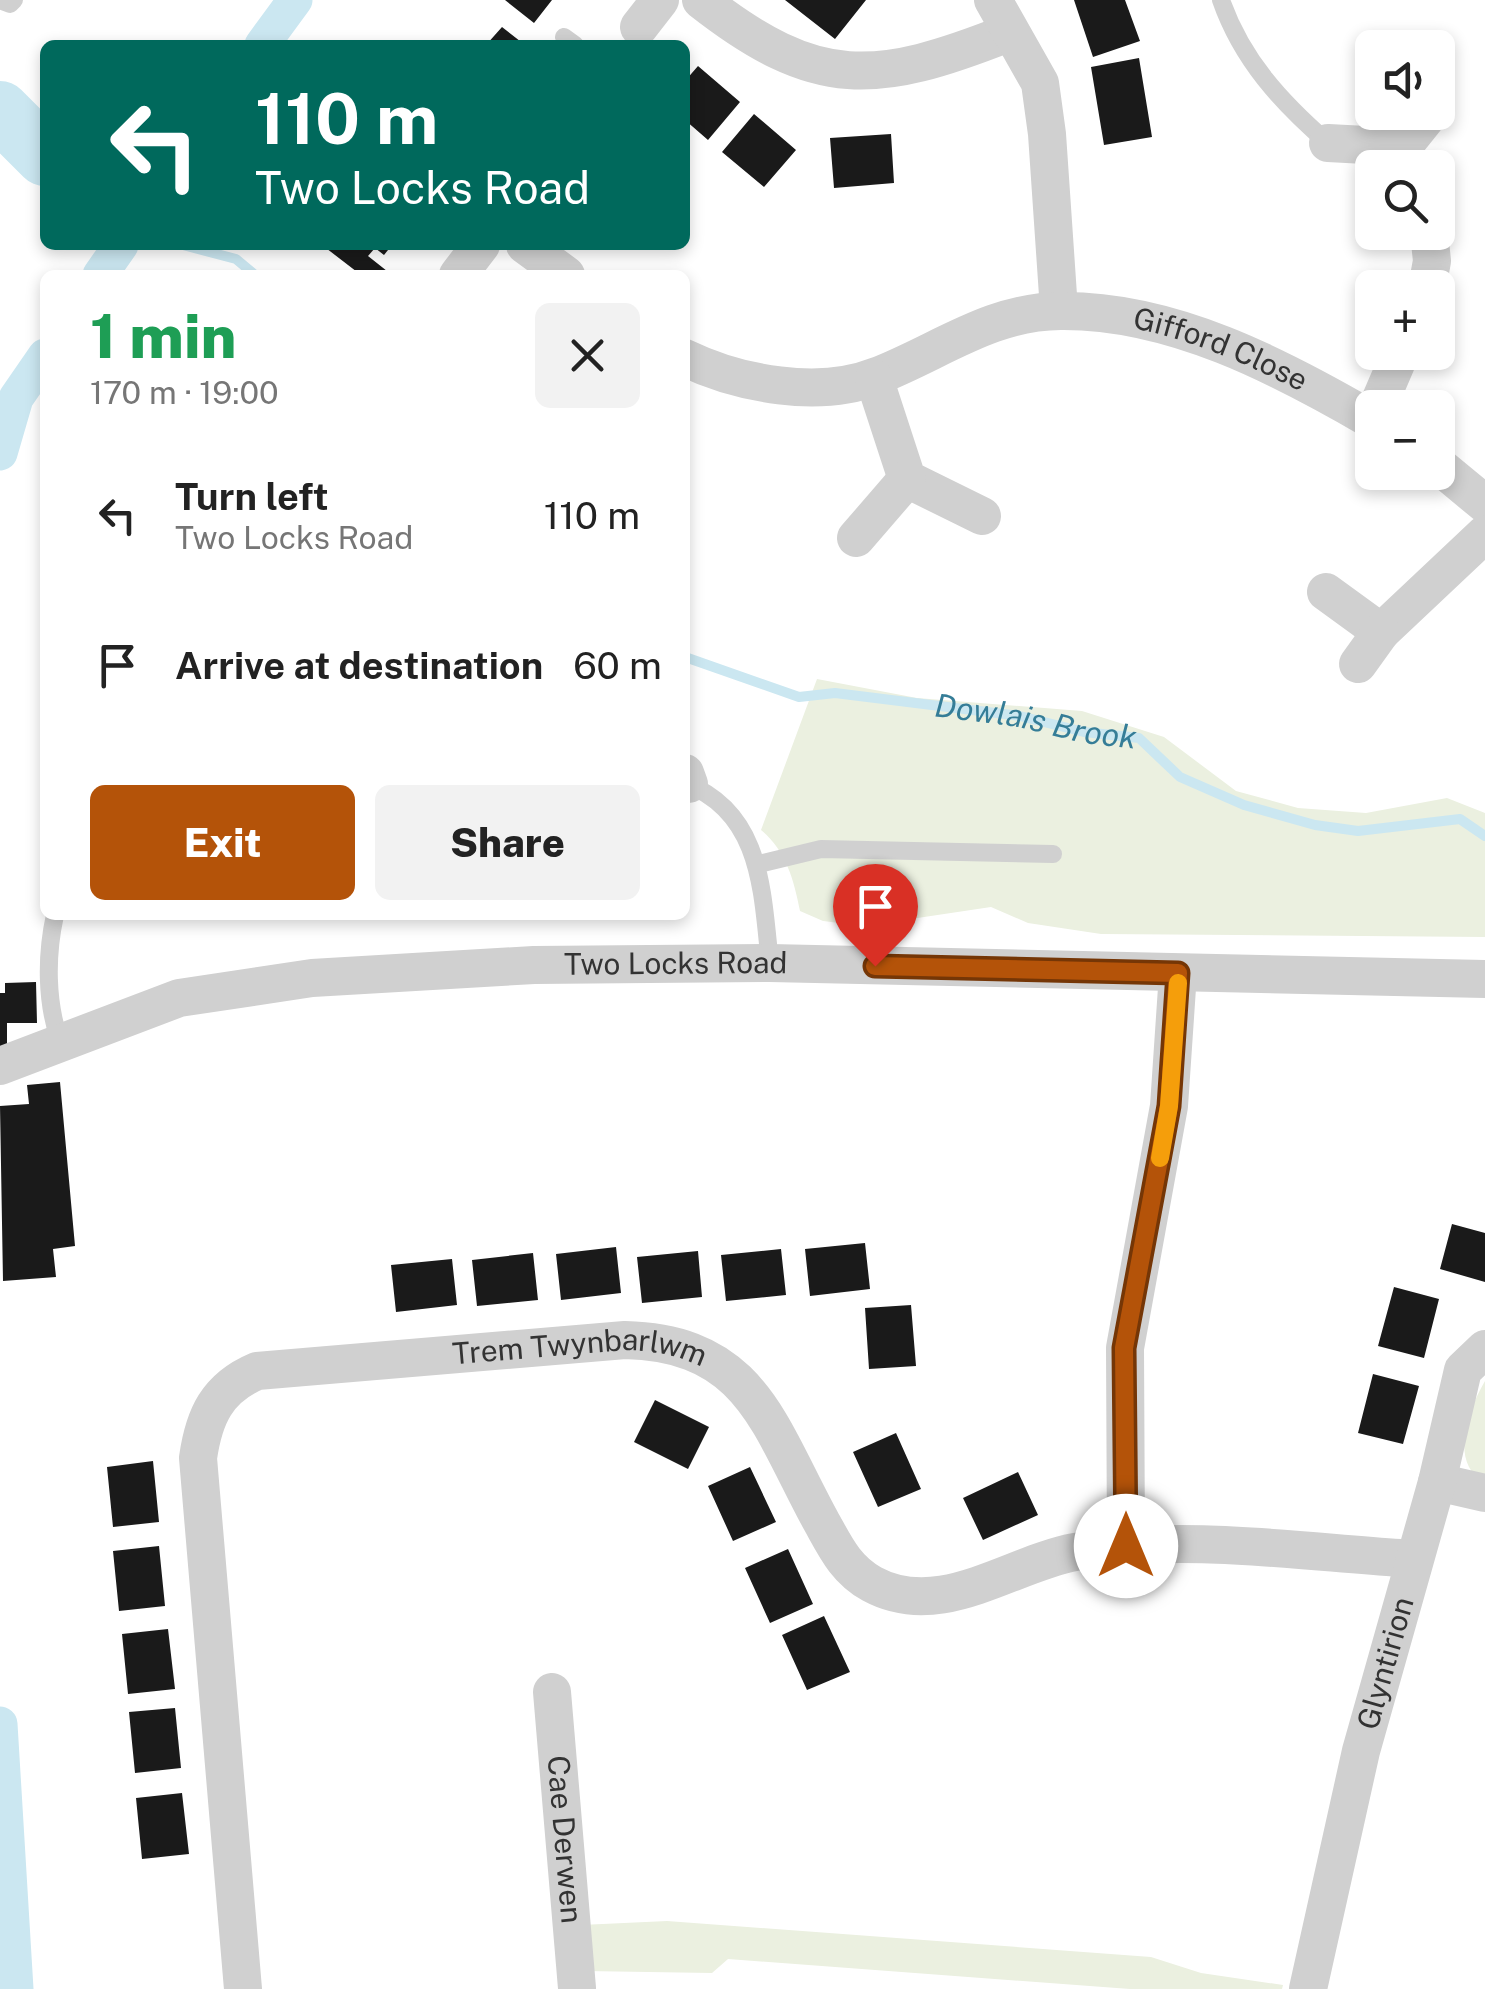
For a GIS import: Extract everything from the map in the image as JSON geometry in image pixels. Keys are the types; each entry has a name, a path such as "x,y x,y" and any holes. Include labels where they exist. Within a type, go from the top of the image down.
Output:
{"street":[{"path":"701,0 748,37 796,61 840,71 890,72 949,57 1001,17 1040,83 1048,134 1059,310"},
{"path":"1328,143 1367,150"},
{"path":"462,270 477,250"},
{"path":"533,250 559,270"},
{"name":"Gifford Close","path":"690,360 730,377 825,386 874,378 983,324 1059,310 1125,316 1191,334 1260,360 1355,410"},
{"path":"874,378 907,480 982,516"},
{"path":"1455,479 1485,504"},
{"path":"856,538 907,480"},
{"path":"1358,664 1382,632 1485,534"},
{"path":"1326,592 1382,632"},
{"name":"Two Locks Road","path":"0,1066 178,998 312,978 534,965 770,963 1485,979"},
{"path":"1126,1546 1124,1348 1169,1106 1178,973"},
{"name":"Trem Twynbarlwm","path":"243,1989 198,1458 202,1430 215,1400 232,1381 286,1366 624,1340 668,1342 731,1372 753,1396 843,1562 874,1585 907,1594 943,1596 1072,1553 1126,1546 1229,1547 1400,1558 1413,1563"},
{"name":"Glyntirion","path":"1308,1989 1361,1751 1437,1482 1463,1370 1485,1348"},
{"path":"1437,1482 1485,1493"},
{"name":"Cae Derwen","path":"552,1692 577,1988"},
{"path":"566,1989 591,1989"}],"lane":[{"path":"0,0 10,4 14,0"},
{"path":"1221,0 1248,60 1294,113 1328,143"},
{"path":"690,783 724,806 746,834 759,864 770,963"},
{"path":"759,864 821,849 1053,854"},
{"path":"55,920 51,1017 60,1042"}],"green space":[{"path":"817,679 917,698 1082,711 1164,737 1236,791 1298,808 1366,813 1447,798 1485,813 1485,937 1101,934 1028,923 991,907 864,926 823,921 800,911 788,867 761,830"},
{"path":"1485,1381 1485,1483 1467,1463 1464,1450 1472,1407"},
{"path":"667,1921 1151,1957 1201,1973 1283,1985 1282,1989 1130,1989 728,1959 712,1973 584,1971 581,1925"}],"building":[{"path":"505,0 552,0 534,23"},
{"path":"785,0 866,0 835,39"},
{"path":"1074,0 1125,0 1140,41 1093,57"},
{"path":"502,27 519,40 490,40"},
{"path":"1139,58 1152,137 1104,145 1091,67"},
{"path":"698,66 740,102 708,140 690,124 690,75"},
{"path":"754,114 796,150 764,187 722,152"},
{"path":"891,134 894,183 834,188 830,138"},
{"path":"328,250 373,250 368,256 386,270 354,270"},
{"path":"36,982 37,1023 7,1023 7,1048 0,1048 0,993 5,993 5,983"},
{"path":"60,1082 75,1246 53,1249 56,1277 3,1281 0,1106 29,1104 27,1085"},
{"path":"1452,1224 1485,1233 1485,1282 1440,1269"},
{"path":"865,1243 870,1289 810,1296 805,1249"},
{"path":"616,1247 621,1293 561,1300 556,1254"},
{"path":"781,1249 786,1295 726,1301 721,1255"},
{"path":"698,1251 702,1297 642,1303 637,1257"},
{"path":"533,1253 538,1300 477,1306 472,1260"},
{"path":"452,1259 457,1305 396,1312 391,1265"},
{"path":"1394,1287 1439,1299 1424,1358 1378,1346"},
{"path":"911,1305 916,1366 869,1369 865,1308"},
{"path":"1373,1374 1419,1386 1403,1444 1358,1433"},
{"path":"655,1400 709,1427 688,1469 634,1442"},
{"path":"896,1433 921,1489 878,1507 853,1452"},
{"path":"153,1461 159,1522 113,1527 107,1467"},
{"path":"750,1467 776,1522 733,1541 708,1486"},
{"path":"1018,1472 1038,1515 983,1540 963,1498"},
{"path":"159,1546 165,1606 119,1611 113,1551"},
{"path":"788,1549 813,1604 770,1623 745,1568"},
{"path":"824,1616 850,1672 807,1690 782,1635"},
{"path":"168,1629 175,1689 128,1694 122,1634"},
{"path":"175,1708 181,1768 135,1773 129,1712"},
{"path":"182,1793 189,1854 142,1859 136,1798"}],"waterway":[{"path":"266,40 295,0"},
{"name":"Dowlais Brook","path":"0,111 40,151"},
{"path":"104,270 118,250"},
{"name":"Dowlais Brook","path":"202,250 236,259 249,270"},
{"path":"0,453 16,398 40,363"},
{"name":"Dowlais Brook","path":"690,659 799,697 835,693 1020,716 1084,732 1139,738 1180,777 1244,805 1315,825 1358,831 1460,819 1485,836"},
{"path":"0,1724 16,1989"}],"slow traffic":[{"path":"1160,1158 1169,1106 1178,983"}],"route":[{"path":"875,966 1178,973 1169,1106 1124,1348 1126,1546"}]}
